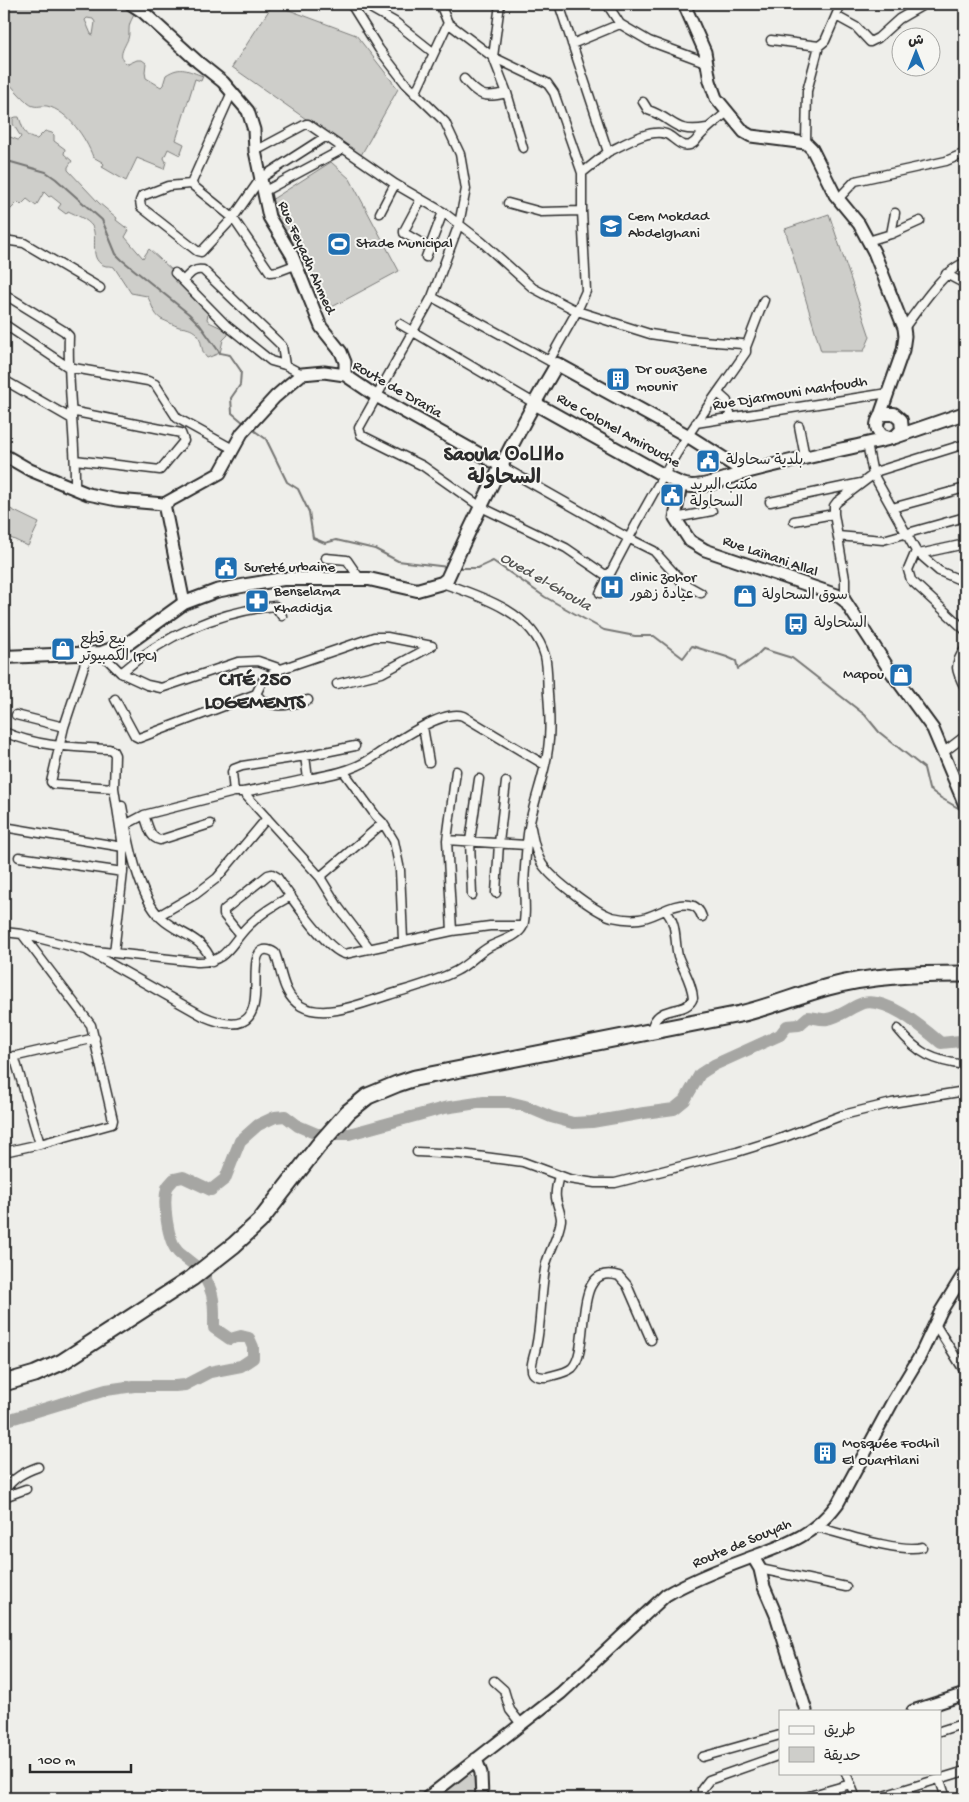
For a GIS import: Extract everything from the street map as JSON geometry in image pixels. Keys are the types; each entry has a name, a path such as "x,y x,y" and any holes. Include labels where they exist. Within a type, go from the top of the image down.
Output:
{"highway":[{"path":"4,1383 35,1374 62,1362 188,1275 249,1219 336,1118 349,1099 369,1086 404,1072 445,1063 750,1005 826,979 862,971 898,967 965,965"},
{"path":"336,1118 368,1096 416,1078 740,1014 766,1008 828,987 857,981 900,975 965,974"},
{"path":"4,1372 40,1361 74,1344 188,1275"}],"main road":[{"name":"Rue Feyadh Ahmed","path":"131,4 143,12 232,92 248,111 254,130 255,151 269,218 292,255 320,327 341,352 345,362 345,375"},
{"path":"684,4 705,52 710,81 716,98 744,132 751,136 806,143 838,199 859,224 868,241 904,328 905,343 878,421 867,444"},
{"path":"5,657 101,653 130,642 184,603 216,591 283,579 360,579 388,582 417,590 444,581 553,363 688,436 745,472"},
{"name":"Route de Draria","path":"302,374 324,372 345,375 376,396 501,466"},
{"path":"4,455 30,470 88,494 117,500 164,504 220,473 242,433 275,397 302,374"},
{"path":"878,421 881,435 893,438 900,433 902,427 901,420 895,414 887,397"},
{"name":"Rue Colonel Amirouche","path":"534,403 663,475 681,484 690,486 704,485 745,472 805,457 893,438 965,413"},
{"path":"878,421 886,413 917,421 945,420"},
{"path":"675,518 681,484"},
{"path":"164,504 184,603"},
{"name":"Rue Laïnani Allal","path":"675,518 690,542 705,550 837,595 844,601 890,669 929,721 944,752 965,805"},
{"name":"Route de Souyah","path":"426,1798 562,1693 666,1595 720,1570 774,1551 816,1527 827,1518 838,1504 893,1401 920,1356 941,1312 965,1274"},
{"path":"754,1557 760,1569 764,1588 776,1615 806,1710"},
{"path":"916,1710 965,1694"},
{"path":"476,1759 481,1773 482,1798"}],"street":[{"path":"351,4 379,49 415,94 445,122 460,154 466,189 459,224 432,297 359,428 361,435 423,466 481,507 566,548 604,574 608,574"},
{"path":"432,297 553,363 586,291 582,173 554,93 547,83 493,57 448,23 440,4"},
{"path":"500,4 493,57 507,93 523,148"},
{"path":"559,4 608,152"},
{"path":"607,4 620,24 649,41 708,63"},
{"path":"806,143 807,91 819,46 825,41 841,4"},
{"path":"836,16 856,27 870,42 878,38 899,19 925,4"},
{"path":"361,19 374,6 434,53"},
{"path":"415,94 448,23"},
{"path":"572,44 620,24"},
{"path":"771,40 819,46"},
{"path":"464,79 476,92 483,96 490,97 507,93"},
{"path":"190,184 232,92"},
{"path":"643,102 648,110 657,113 680,128 692,131 707,128"},
{"path":"582,173 608,152 644,135 667,134 680,144 692,145 707,128 727,112"},
{"path":"261,148 306,124 395,184 443,212 495,252 533,288 577,311 650,334 689,340 742,344 746,349"},
{"path":"295,266 270,272 233,218 190,184 168,186 142,196 140,201 141,207 197,251 201,252 233,218 261,178 325,137"},
{"path":"263,192 343,149"},
{"path":"838,199 855,181 946,161 965,153"},
{"path":"380,213 395,184"},
{"path":"421,199 404,233 430,248"},
{"path":"508,202 541,212 582,211"},
{"path":"426,257 443,212"},
{"path":"890,234 895,213"},
{"path":"868,241 920,221"},
{"path":"4,240 24,243 100,288"},
{"path":"904,328 946,274 962,263 965,255"},
{"path":"183,281 194,270 203,270 282,346 285,365"},
{"path":"175,273 226,325 271,361 285,365 302,374"},
{"path":"946,274 965,284"},
{"path":"4,294 69,336 68,367 75,460 75,489"},
{"path":"600,593 608,574 663,475 746,349 764,300"},
{"path":"4,324 68,367 148,381 155,384 177,418 233,449"},
{"path":"400,324 534,403"},
{"path":"4,380 72,415 182,433"},
{"path":"718,393 727,402 731,417"},
{"name":"Rue Djarmouni Mahfoudh","path":"696,423 887,397"},
{"path":"75,460 160,470 184,441 182,433 188,424"},
{"path":"800,426 805,457"},
{"path":"867,444 872,474 917,553 939,572 965,582"},
{"path":"844,601 845,579 834,514 834,506 837,502 872,474 965,444"},
{"path":"501,466 654,551 683,583 701,593"},
{"path":"770,502 862,482"},
{"path":"892,508 965,488"},
{"path":"675,518 712,511"},
{"path":"794,521 834,514"},
{"path":"838,536 883,540 965,517"},
{"path":"917,553 965,544"},
{"path":"917,553 908,570 911,580 965,630"},
{"path":"326,558 347,560 360,579"},
{"path":"86,950 203,1016 220,1022 236,1024 247,1019 254,1007 256,962 263,950 275,953 286,988 296,1003 308,1009 336,1010 363,1004 445,977 461,968 487,948 517,932 523,926 526,845 529,821 545,765 551,727 545,657 535,635 525,623 511,613 444,581"},
{"path":"121,673 137,659 161,643 204,622 254,608 275,606 282,616"},
{"path":"4,613 5,657"},
{"path":"115,699 137,738 256,694 264,678 281,670 374,637 387,637 432,646 382,673 337,684"},
{"path":"965,649 956,666 957,674 965,688"},
{"path":"101,653 121,673 147,685 161,688 238,662 258,661 281,670"},
{"path":"88,654 58,746 52,783 114,788"},
{"path":"256,694 261,700 272,705 293,704 308,700"},
{"path":"125,825 144,815 234,792 244,792 344,772 360,766 397,740 442,718 455,714 459,714 545,765"},
{"path":"16,715 64,727"},
{"path":"423,727 429,762"},
{"path":"4,732 16,737 58,746 109,748 114,751 114,788 122,846 123,872 114,953"},
{"path":"944,752 965,736"},
{"path":"234,792 232,778 234,769 355,746"},
{"path":"305,756 308,779"},
{"path":"452,931 447,840 456,771"},
{"path":"115,772 132,857 142,885 158,916 206,948 212,962"},
{"path":"344,772 383,823 394,841 398,859 403,940"},
{"path":"472,895 470,841 480,779"},
{"path":"496,893 506,782"},
{"path":"244,792 320,877 339,908 370,949"},
{"path":"144,815 152,836 160,840 210,824"},
{"path":"158,916 196,894 217,878 267,818"},
{"path":"529,821 541,863 549,873 596,908 613,917 631,919 650,917 676,906 690,905 699,910 702,917"},
{"path":"320,877 383,823"},
{"path":"4,827 122,846"},
{"path":"447,840 526,845"},
{"path":"19,857 123,872"},
{"path":"240,935 224,915 224,910 268,875 274,874 302,912 336,950 345,954 452,931 490,926 523,926"},
{"path":"4,932 22,934 86,950 212,962 225,954 240,935 266,910 291,896"},
{"path":"653,1024 660,1015 688,1006 693,998 689,980 677,953 673,922 665,910"},
{"path":"4,1152 40,1144 113,1122 91,1025 22,934"},
{"path":"898,1029 908,1042 924,1054 965,1065"},
{"path":"4,1059 95,1038"},
{"path":"14,1056 40,1144"},
{"path":"417,1152 461,1154 523,1162 559,1176 595,1183 615,1183 704,1161 773,1141 843,1115 892,1103 965,1091"},
{"path":"559,1176 556,1197 560,1211 560,1222 546,1268 537,1341 531,1368 533,1374 547,1377 566,1371 574,1364 579,1350 589,1294 595,1280 604,1274 615,1274 624,1280 651,1340"},
{"path":"935,1324 965,1372"},
{"path":"4,1491 20,1475 38,1467"},
{"path":"4,1497 26,1489"},
{"path":"816,1527 883,1544 911,1549 922,1548"},
{"path":"760,1569 846,1587"},
{"path":"494,1681 504,1690 510,1710 521,1724"},
{"path":"942,1730 965,1723"},
{"path":"702,1757 779,1735"},
{"path":"702,1798 702,1789 709,1780 779,1755"},
{"path":"884,1796 965,1771"},
{"path":"846,1774 856,1798"},
{"path":"940,1780 946,1798"},
{"path":"802,1798 851,1784"}],"green space":[{"path":"4,4 126,4 135,11 129,25 128,39 122,53 124,62 128,64 142,60 146,63 146,78 161,87 166,75 176,70 185,70 203,76 201,81 195,79 176,140 184,144 180,155 168,149 164,158 166,162 164,169 137,158 126,181 102,167 104,164 93,157 81,134 62,113 47,106 31,105 4,78","holes":["87,18 93,19 95,22 93,35 85,20"]},
{"path":"273,4 356,35 398,89 360,157 232,67"},
{"path":"19,117 23,129 29,137 37,139 45,131 52,133 54,141 65,149 64,154 72,161 68,170 99,203 117,218 116,220 129,230 125,237 143,258 149,249 210,305 207,319 209,322 228,331 228,335 223,340 220,353 207,358 203,352 199,337 195,332 161,319 156,314 147,296 131,293 114,267 106,266 97,259 92,226 84,219 68,211 66,214 58,208 61,204 51,196 49,197 44,192 36,206 27,199 21,205 18,202 9,211 4,204 4,145 10,137 18,140 21,137 13,124 13,118"},
{"name":"Stade Municipal","path":"331,162 350,179 399,271 332,307 268,202"},
{"path":"829,214 870,337 864,351 821,351 785,229"},
{"path":"4,506 39,523 28,546 4,535"},
{"path":"467,1771 474,1778 475,1798 432,1798"}],"waterway":[{"name":"Oued el-Ghoula","path":"4,160 46,172 56,179 102,220 116,254 189,314 200,325 220,353 230,355 241,371 240,385 231,398 232,413 244,423"},
{"name":"Oued el-Ghoula","path":"252,429 266,439 287,482 298,489 309,512 313,538 325,543 336,540 375,549 398,561 448,567"},
{"name":"Oued el-Ghoula","path":"457,568 478,568 493,561 545,597 604,630 635,636 654,636 683,658 692,646 736,661 738,669 763,649 792,658 865,715 879,732 924,768 929,789 965,812"},
{"path":"4,1421 106,1390 134,1386 185,1385 210,1372 241,1366 253,1358 253,1347 249,1338 241,1336 230,1339 214,1328 213,1301 206,1279 195,1266 178,1252 171,1239 167,1221 166,1195 168,1187 174,1179 183,1177 211,1190 225,1179 240,1141 258,1125 275,1117 285,1116 298,1126 317,1134 349,1134 444,1108 484,1102 509,1102 573,1123 592,1122 674,1109 685,1100 700,1074 714,1065 780,1035 787,1026 799,1025 808,1017 832,1018 863,1003 873,1002 894,1009 915,1022 941,1043 965,1039"}],"place":[{"name":"Cem Mokdad Abdelghani","path":"611,226"},
{"name":"Stade Municipal","path":"339,244"},
{"name":"Dr ouazene mounir","path":"618,379"},
{"name":"بلدية سحاولة","path":"708,461"},
{"name":"مكتب البريد السحاولة","path":"672,495"},
{"name":"Sureté urbaine","path":"226,568"},
{"name":"clinic zohor عيادة زهور","path":"612,587"},
{"name":"سوق السحاولة","path":"745,596"},
{"name":"Benselama Khadidja","path":"257,601"},
{"name":"السحاولة","path":"796,624"},
{"name":"بيع قطع الكمبيوتر (PC)","path":"63,649"},
{"name":"Mapou","path":"901,675"},
{"name":"Mosquée Fodhil El Ouartilani","path":"825,1453"}],"district":[{"name":"Saoula ⵙⴰⵡⵍⴰ السحاولة","path":"504,468"},
{"name":"CITÉ 250 LOGEMENTS","path":"255,692"}]}
